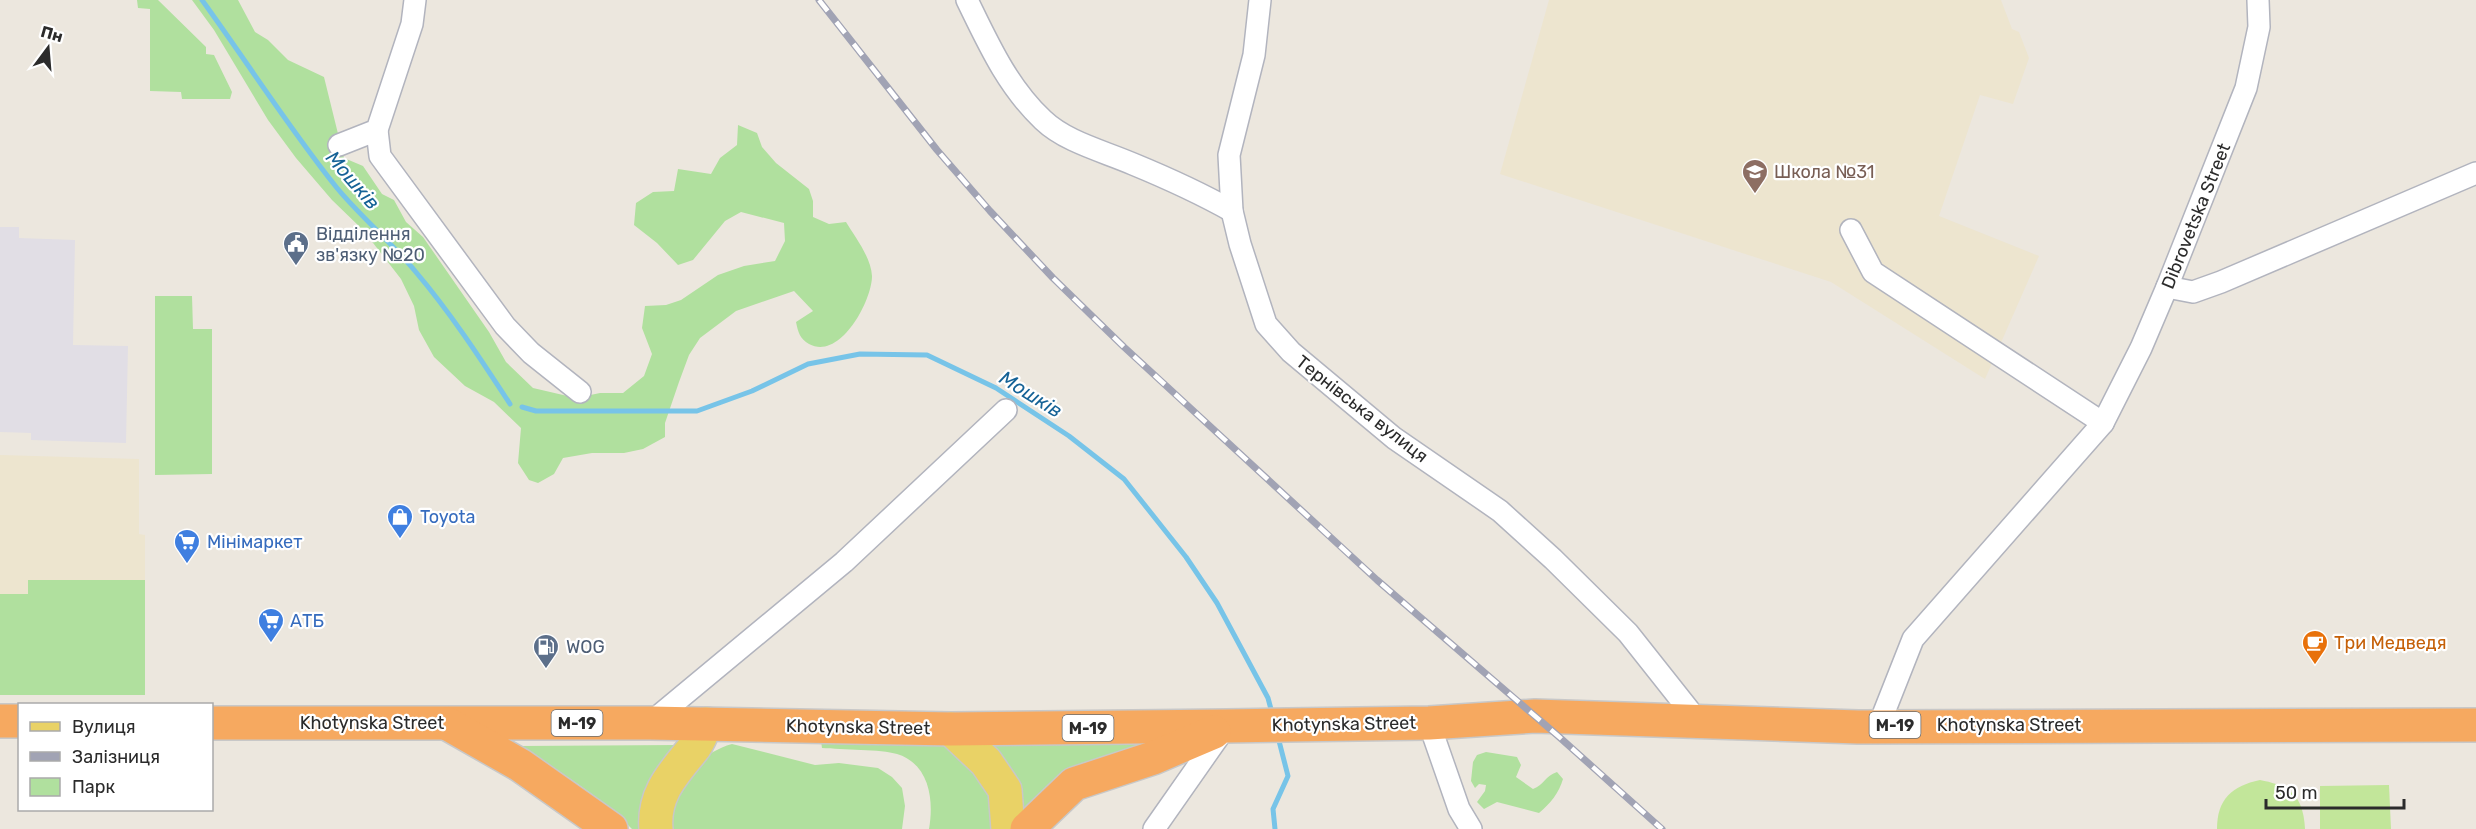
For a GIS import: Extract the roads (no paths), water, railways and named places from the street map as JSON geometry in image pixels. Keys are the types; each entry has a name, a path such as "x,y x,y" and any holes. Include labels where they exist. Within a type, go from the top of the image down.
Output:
{"highway":[{"name":"Khotynska Street","path":"213,723 650,723 951,729 1429,723 1535,716 1696,723 1879,725 2476,725"},
{"path":"0,721 18,721"},
{"path":"447,723 520,765 611,829"},
{"path":"1027,829 1074,784 1153,759 1238,725"}],"main road":[{"path":"656,829 658,803 667,780 694,748 706,724"},
{"path":"951,729 986,762 1005,790 1008,829"}],"street":[{"path":"416,0 412,24 377,130 380,156 505,326 531,354 580,392"},
{"path":"967,0 991,51 1016,91 1044,121 1068,137 1182,184 1232,211"},
{"name":"Тернівська вулиця","path":"1260,0 1254,55 1229,155 1232,211 1240,244 1266,324 1291,352 1394,438 1500,511 1553,559 1628,633 1689,710 1696,723"},
{"name":"Dibrovetska Street","path":"1879,725 1913,639 2103,423 2141,348 2246,88 2259,27 2258,0"},
{"path":"339,145 377,130"},
{"path":"2167,287 2193,292 2476,173"},
{"path":"1851,230 1873,272 2103,423"},
{"path":"650,723 844,562 1006,410"},
{"path":"1429,723 1459,809 1471,829"},
{"path":"1154,829 1238,725"}],"waterway":[{"name":"Мошків","path":"202,0 319,165 346,199 406,260 428,287 510,404"},
{"name":"Мошків","path":"522,407 536,411 697,411 752,391 808,364 860,354 927,355 996,388 1069,436 1124,479 1186,557 1217,603 1268,698 1272,713"},
{"name":"Мошків","path":"1275,829 1273,809 1288,776 1278,737"}],"railway":[{"path":"819,0 937,150 1053,278 1124,347 1377,580 1662,829"}],"place":[{"name":"Школа №31","path":"1755,195"},
{"name":"Відділення зв'язку №20","path":"296,267"},
{"name":"Toyota","path":"400,540"},
{"name":"Мінімаркет","path":"187,565"},
{"name":"АТБ","path":"271,644"},
{"name":"Три Медведя","path":"2315,666"},
{"name":"WOG","path":"546,670"}]}
